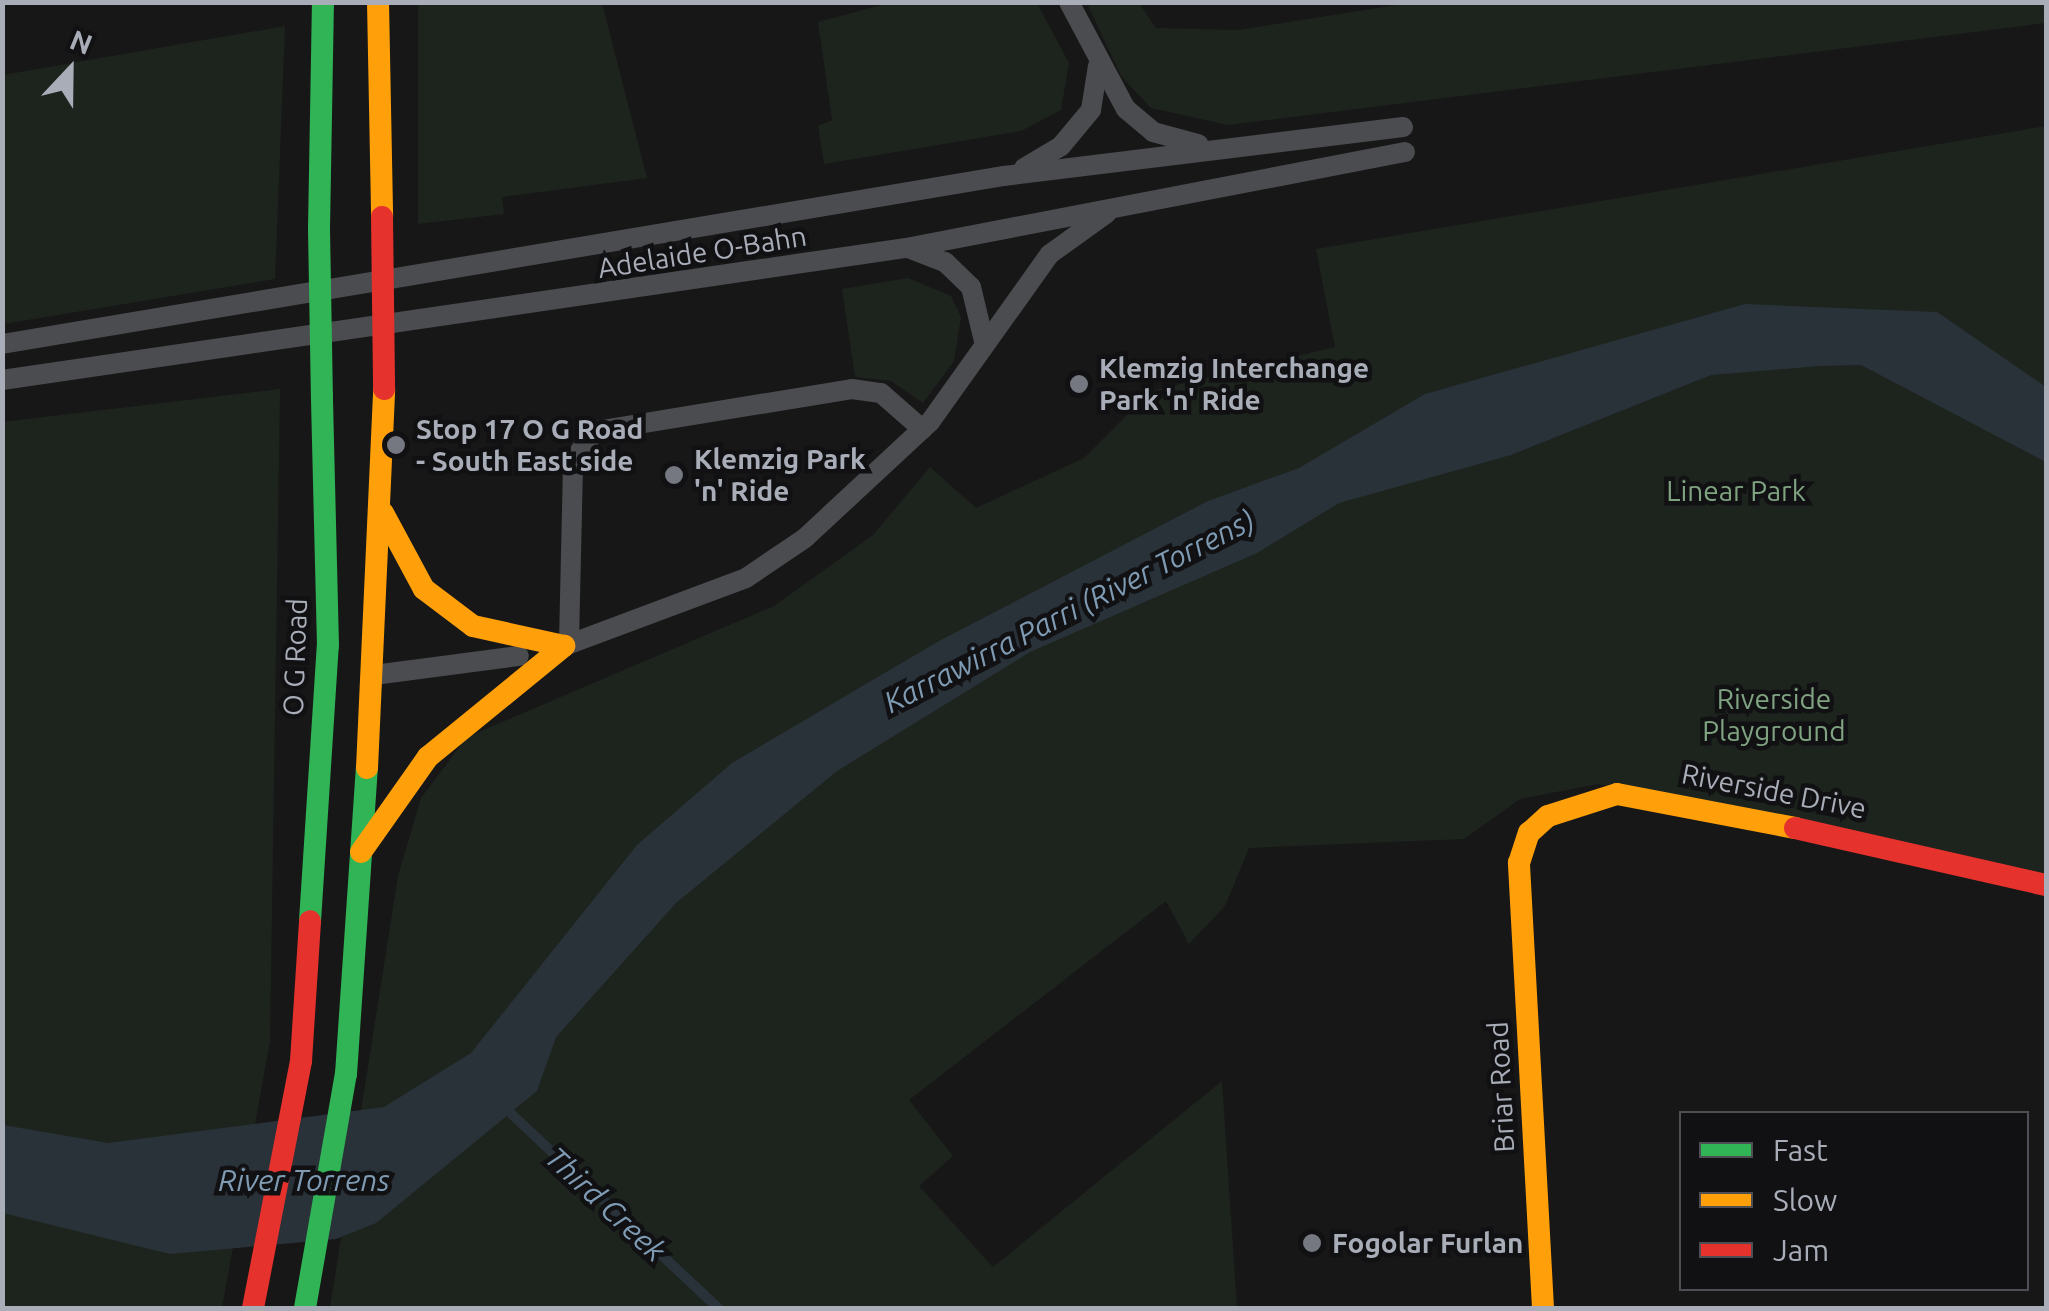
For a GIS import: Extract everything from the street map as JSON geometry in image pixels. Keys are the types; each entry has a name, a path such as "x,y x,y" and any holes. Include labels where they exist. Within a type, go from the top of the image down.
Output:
{"main road":[{"name":"O G Road","path":"253,1308 302,1060 326,682 318,230 323,2"},
{"path":"305,1308 346,1074 373,675 384,388 378,2"},
{"path":"382,513 424,589 473,626 566,645"},
{"path":"361,852 428,757 566,645"},
{"path":"326,682 373,675"},
{"name":"Riverside Drive","path":"1519,863 1529,832 1548,816 1617,794 1803,824 2046,885"},
{"name":"Briar Road","path":"1519,863 1544,1308"}],"lane":[{"path":"1069,2 1098,64 1126,109 1154,132 1226,144"},
{"path":"1004,176 1061,146 1090,110 1098,64"},
{"name":"Adelaide O-Bahn","path":"2,344 1004,176 1226,144 1403,127"},
{"name":"Adelaide O-Bahn","path":"2,380 906,248 1405,152"},
{"path":"373,675 566,645 746,578 866,488 922,429 1050,254 1121,204"},
{"path":"906,248 945,262 972,287 984,341"},
{"path":"566,645 573,460 596,431 852,390 881,393 922,429"}],"green space":[{"path":"1416,2 2046,2 2046,23 1228,125 1151,108 1121,76 1087,3 1139,3 1156,28 1238,30"},
{"path":"418,3 602,3 647,178 502,197 504,214 418,224"},
{"path":"889,3 1037,3 1069,63 1061,110 1021,131 824,164 818,126 832,120 818,22"},
{"path":"285,26 275,279 3,324 3,75"},
{"name":"Linear Park","path":"2046,126 2046,878 1598,784 1520,799 1464,839 1249,848 1225,906 1189,944 1166,901 909,1100 953,1156 919,1186 993,1267 1222,1081 1237,1308 330,1308 398,876 421,798 467,737 774,606 873,535 930,467 976,508 1084,458 1151,391 1335,347 1316,249"},
{"path":"908,278 951,296 961,317 954,361 923,403 891,381 855,377 842,289"},
{"path":"280,389 270,1041 222,1308 3,1308 2,422"}],"water":[{"name":"River Torrens","path":"1745,304 1937,312 2046,387 2046,462 1861,365 1819,366 1711,375 1511,455 1339,503 1257,553 1030,652 837,771 676,903 556,1037 537,1091 376,1223 336,1239 170,1254 3,1213 3,1125 108,1143 384,1107 471,1053 637,845 732,763 939,641 1208,501 1299,468 1425,394"}],"waterway":[{"name":"Third Creek","path":"504,1107 718,1308"}],"traffic: fast":[{"path":"319,229 323,2"},
{"path":"319,229 322,396"},
{"path":"310,921 328,646 322,396"},
{"path":"305,1308 346,1074 367,768"}],"traffic: slow":[{"path":"378,2 382,217"},
{"path":"367,768 384,389"},
{"path":"383,513 424,589 473,626 564,646"},
{"path":"361,852 428,757 564,646"},
{"path":"1543,1308 1519,863 1529,833 1548,816 1617,794 1795,828"}],"traffic: jam":[{"path":"382,217 384,389"},
{"path":"1795,828 2046,885"},
{"path":"253,1308 301,1061 310,921"}],"place":[{"name":"Klemzig Interchange Park 'n' Ride","path":"1079,384"},
{"name":"Stop 17 O G Road - South East side","path":"396,445"},
{"name":"Klemzig Park 'n' Ride","path":"674,475"},
{"name":"Fogolar Furlan","path":"1312,1243"}],"water label":[{"name":"Karrawirra Parri (River Torrens)","path":"1069,611"}],"park label":[{"name":"Riverside Playground","path":"1774,715"}]}
